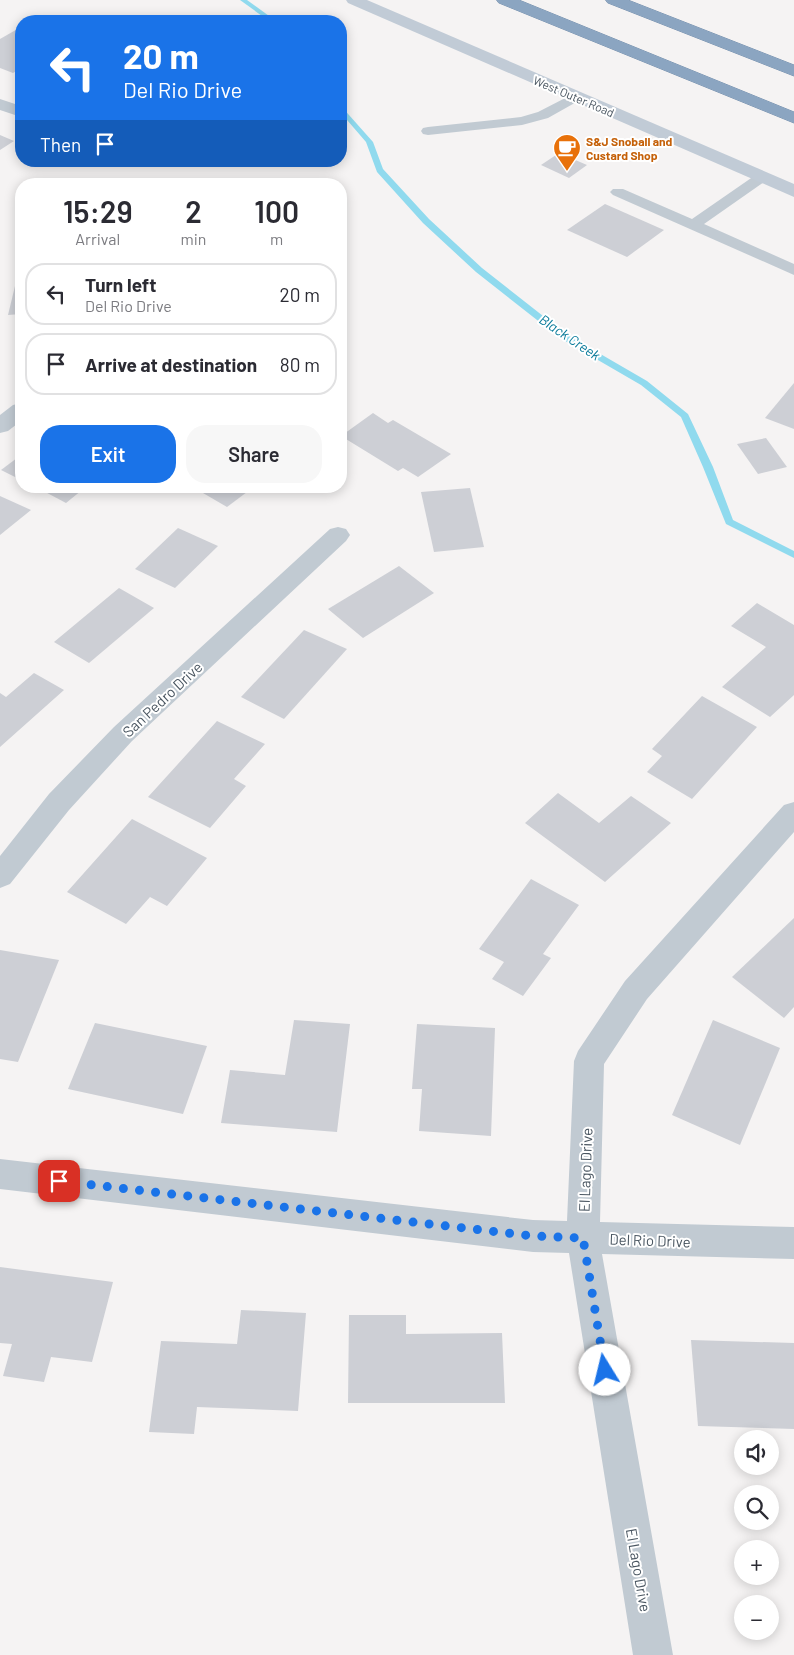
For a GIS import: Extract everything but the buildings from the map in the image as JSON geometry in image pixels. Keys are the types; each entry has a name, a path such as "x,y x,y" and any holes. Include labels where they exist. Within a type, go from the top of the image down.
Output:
{"highway":[{"path":"506,0 794,118"},
{"path":"614,0 794,70"}],"street":[{"name":"West Outer Road","path":"354,0 794,191"},
{"path":"0,104 15,110"},
{"path":"0,426 15,415"},
{"name":"San Pedro Drive","path":"0,876 59,802 123,734 338,535"},
{"name":"El Lago Drive","path":"653,1655 583,1238 589,1061 636,990 794,813"},
{"name":"Del Rio Drive","path":"0,1174 533,1236 794,1244"}],"lane":[{"path":"428,131 522,121 543,115 575,97"},
{"path":"693,225 762,177"},
{"path":"618,192 794,270"}],"waterway":[{"name":"Black Creek","path":"243,0 264,15"},
{"name":"Black Creek","path":"347,115 369,142 380,170 426,221 479,270 563,336 644,383 685,416 708,467 729,522 794,555"}],"place":[{"name":"S&J Snoball and Custard Shop","path":"567,172"}],"route":[{"path":"59,1181 533,1236 583,1238 605,1370"}]}
